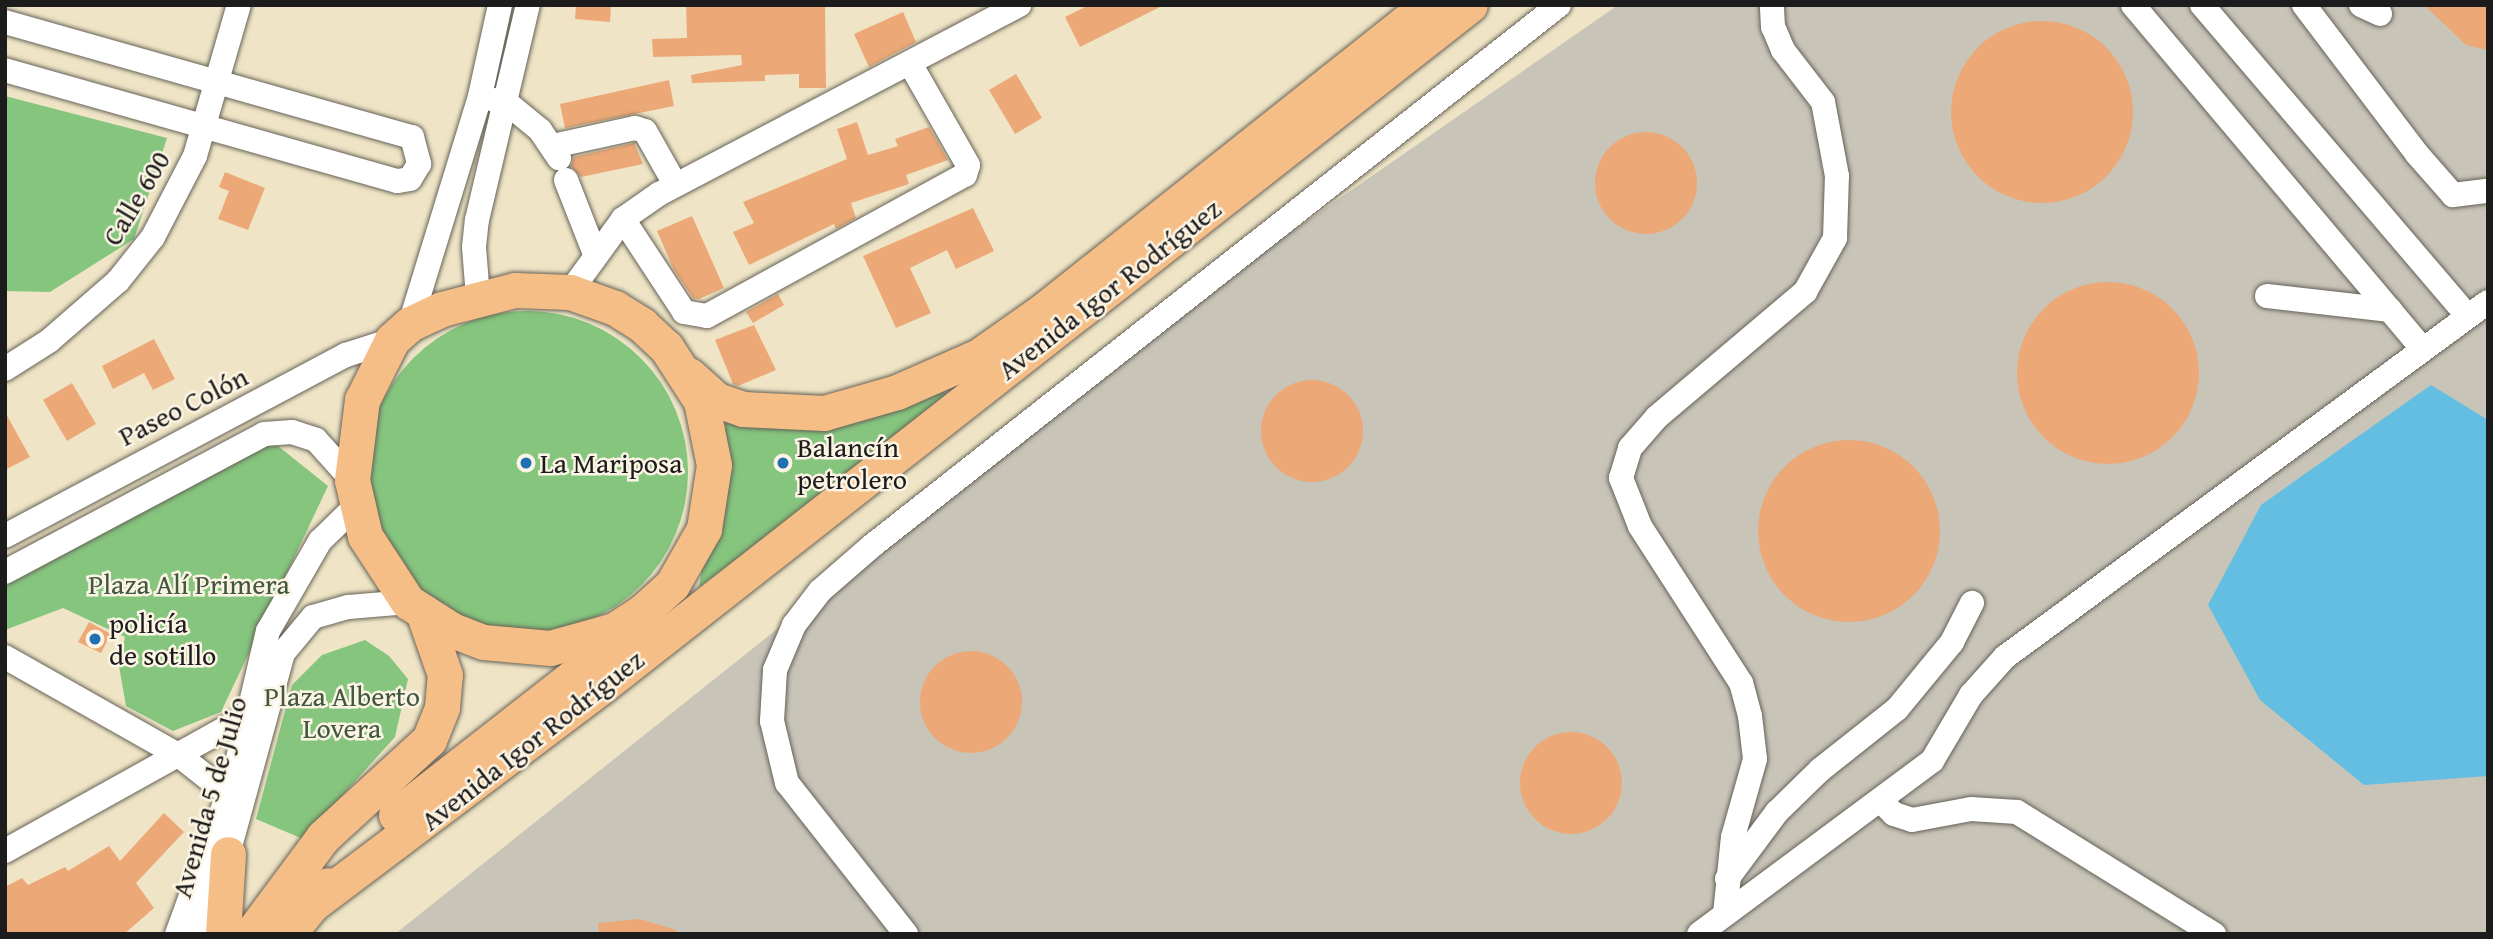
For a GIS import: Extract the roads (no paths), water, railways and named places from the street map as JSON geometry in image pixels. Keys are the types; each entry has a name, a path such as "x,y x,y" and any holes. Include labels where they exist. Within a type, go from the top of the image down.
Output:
{"highway":[{"name":"Avenida Igor Rodríguez","path":"686,373 717,400 743,408 824,413 897,392 967,362 1044,310 1428,5"},
{"name":"Avenida Igor Rodríguez","path":"314,903 748,572 1470,5"},
{"path":"515,290 570,292 615,308 642,325 686,373 710,432 712,497 690,558 605,653 359,844 314,903 272,927 323,838 429,740 442,707 445,676 416,607 380,565 354,493 362,400 401,332 478,297 515,290"},
{"name":"Avenida Igor Rodríguez","path":"645,610 686,600 748,572"},
{"path":"416,607 483,642 550,648 614,630 645,610"},
{"path":"223,934 229,854"}],"street":[{"name":"Calle 600","path":"5,369 49,341 118,281 153,237 177,195 205,127 239,5"},
{"path":"401,332 480,96 500,5"},
{"path":"478,297 474,247 477,220 507,103 528,5"},
{"path":"570,292 623,219 675,184 911,65 1019,5"},
{"path":"906,934 787,783 772,721 775,670 794,625 820,591 873,545 1559,5"},
{"path":"1725,914 1732,837 1755,759 1744,694 1640,526 1621,478 1630,448 1657,417 1805,292 1835,238 1837,176 1823,102 1783,50 1773,27 1772,5"},
{"path":"2133,5 2423,349"},
{"path":"1699,934 1932,761 1971,695 2005,657 2478,309 2202,5"},
{"path":"2304,5 2417,154 2453,195 2488,191"},
{"path":"5,22 412,137 419,164 410,179 397,181 5,70"},
{"path":"623,219 684,312 707,316 965,175 968,164 911,65"},
{"path":"480,96 507,103 559,161 595,254"},
{"path":"559,161 635,128 645,131 675,184"},
{"path":"2267,296 2390,310"},
{"name":"Paseo Colón","path":"5,536 346,355 401,332"},
{"path":"5,572 264,434 292,432 316,440 354,493"},
{"name":"Avenida 5 de Julio","path":"197,934 229,854 277,609 354,493"},
{"path":"1726,880 1777,812 1820,770 1897,709 1952,642 1972,603"},
{"name":"Avenida 5 de Julio","path":"177,934 254,719 283,653 313,617 349,607 416,607"},
{"path":"5,657 16,674 180,755 229,794"},
{"path":"5,851 180,755 254,719"},
{"path":"1881,801 1894,814 1912,820 1971,809 2017,812 2214,934"}],"water":[{"path":"2431,385 2488,420 2488,776 2364,785 2260,700 2208,605 2261,505"}],"place":[{"name":"La Mariposa","path":"526,463"},
{"name":"Balancín petrolero","path":"783,463"},
{"name":"policía de sotillo","path":"95,639"}],"park label":[{"name":"Plaza Alí Primera","path":"189,584"},
{"name":"Plaza Alberto Lovera","path":"342,712"}]}
